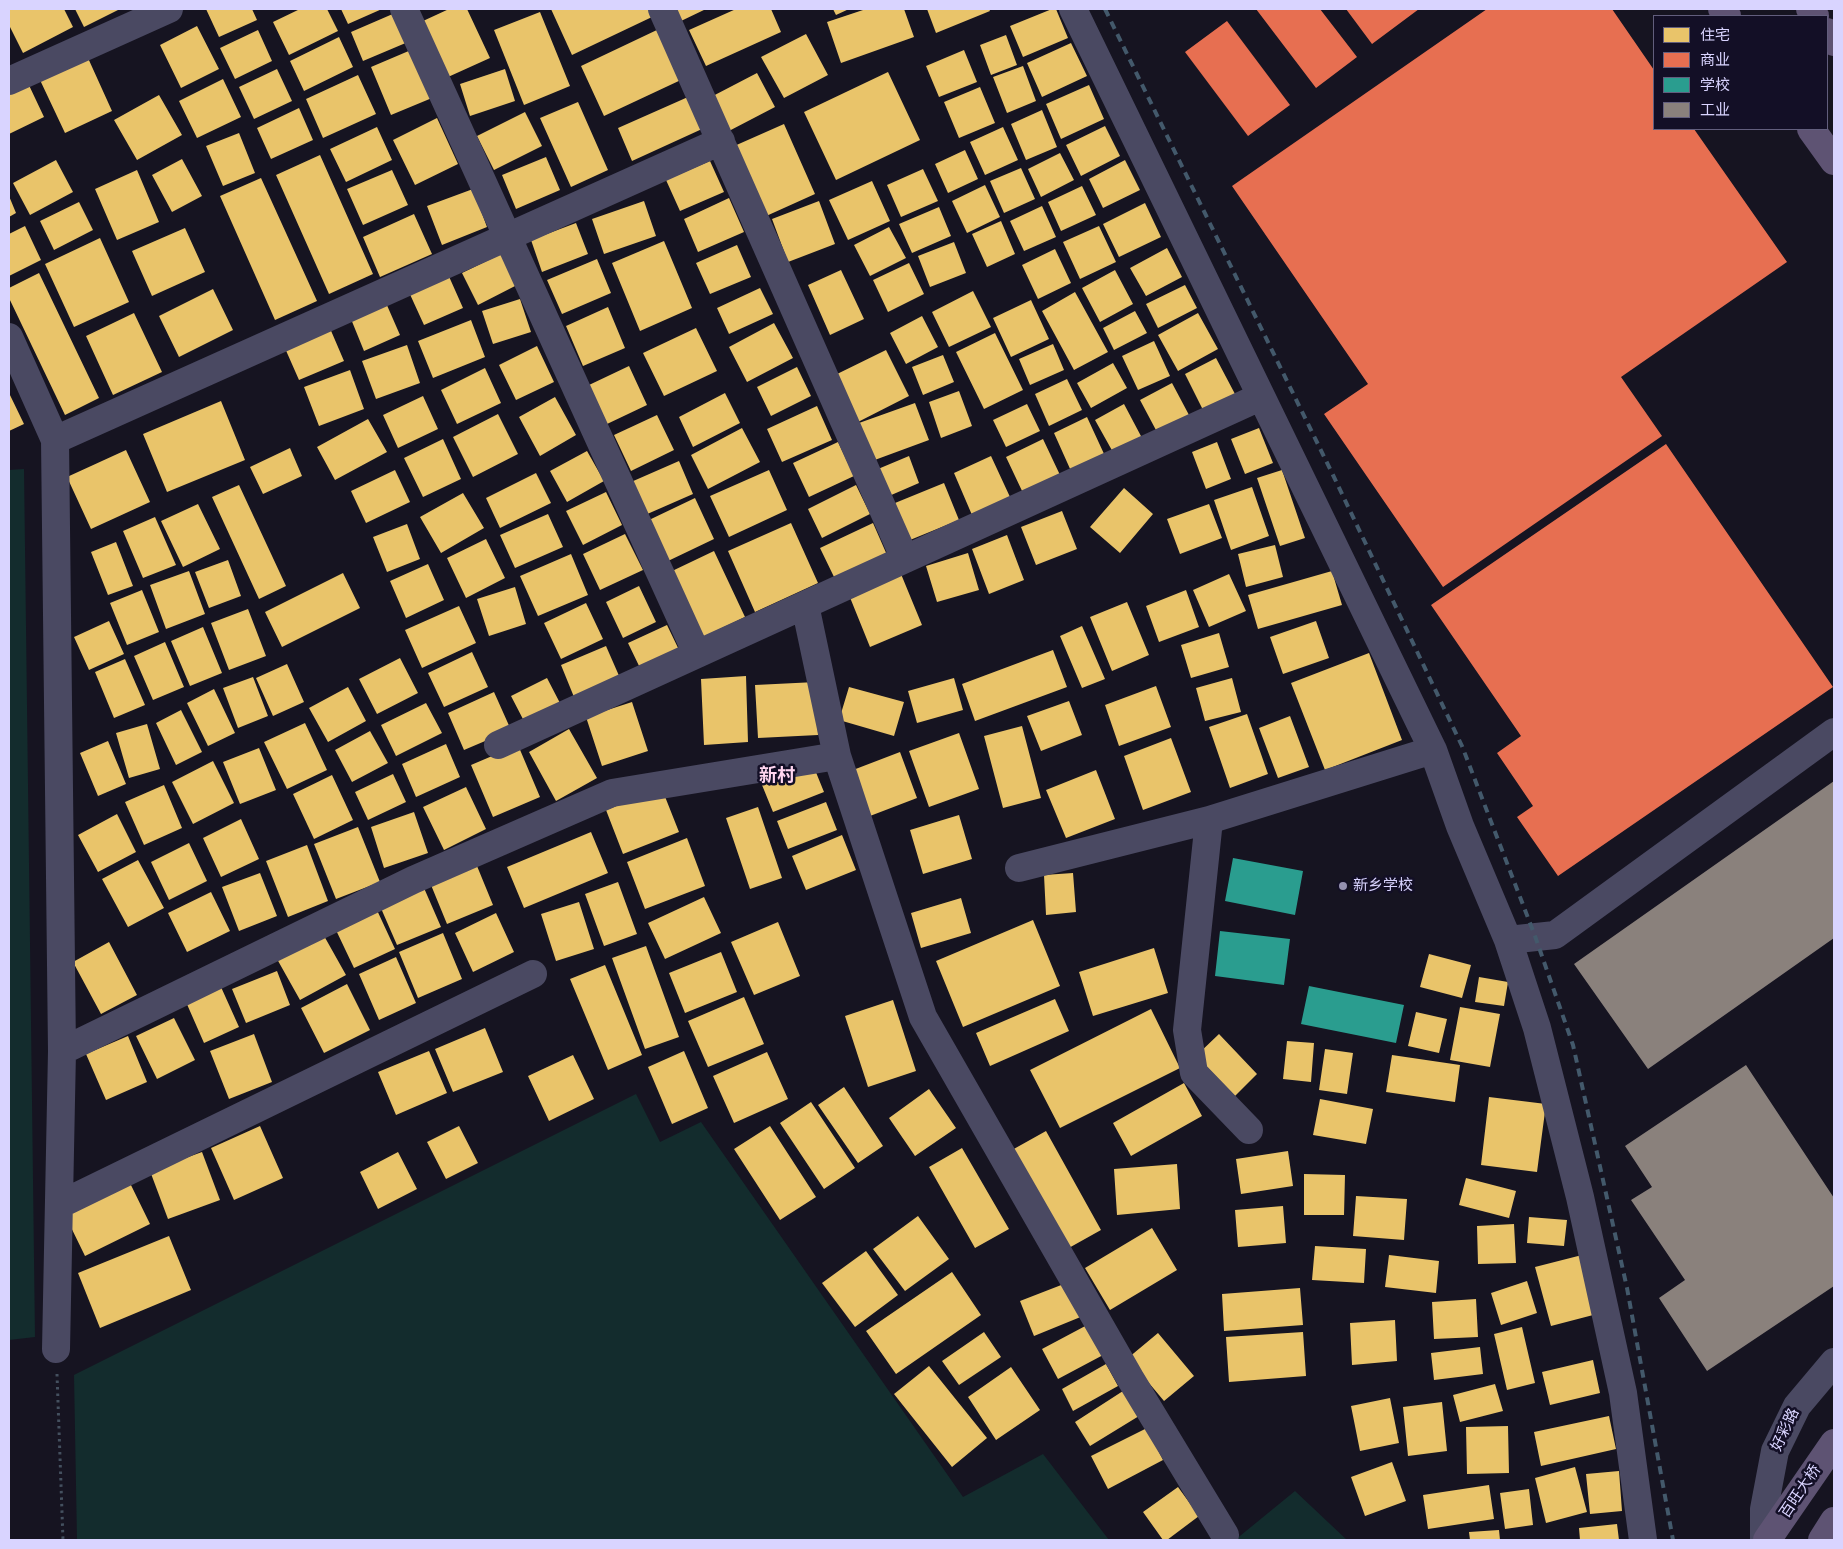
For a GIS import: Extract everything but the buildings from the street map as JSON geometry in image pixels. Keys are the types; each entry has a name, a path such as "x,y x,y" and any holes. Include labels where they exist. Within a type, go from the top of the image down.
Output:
{"main road":[{"path":"1812,130 1834,160"},
{"name":"百旺大桥","path":"1766,1540 1834,1443"},
{"path":"1822,1540 1834,1521"}],"street":[{"path":"9,81 169,9"},
{"path":"404,9 697,654"},
{"path":"662,9 905,559"},
{"path":"1073,9 1433,750 1460,826 1508,940 1537,1028 1582,1207 1623,1393 1643,1540"},
{"path":"56,440 721,141"},
{"path":"9,337 56,440 62,1051 56,1349"},
{"path":"498,745 1260,397"},
{"path":"805,604 837,756 923,1017 1130,1378 1225,1535"},
{"path":"1508,940 1555,935 1834,732"},
{"path":"1019,868 1209,820 1433,750"},
{"path":"62,1051 413,880 612,792 837,756"},
{"path":"1209,820 1187,1030 1194,1073 1249,1130"},
{"path":"59,1204 533,974"},
{"name":"好彩路","path":"1766,1540 1764,1509 1774,1451 1797,1406 1834,1362"}],"path":[{"path":"56,1349 63,1540"}],"green space":[{"path":"24,469 35,1337 9,1340 9,470"},
{"path":"636,1094 660,1142 701,1122 963,1497 1043,1454 1109,1540 77,1540 74,1375"},
{"path":"1295,1491 1347,1540 1235,1540"}],"railway":[{"path":"1105,9 1333,475 1462,746 1535,936 1573,1045 1627,1288 1673,1540"}],"place":[{"name":"新乡学校","path":"1343,886"}],"district":[{"name":"新村","path":"777,777"}]}
